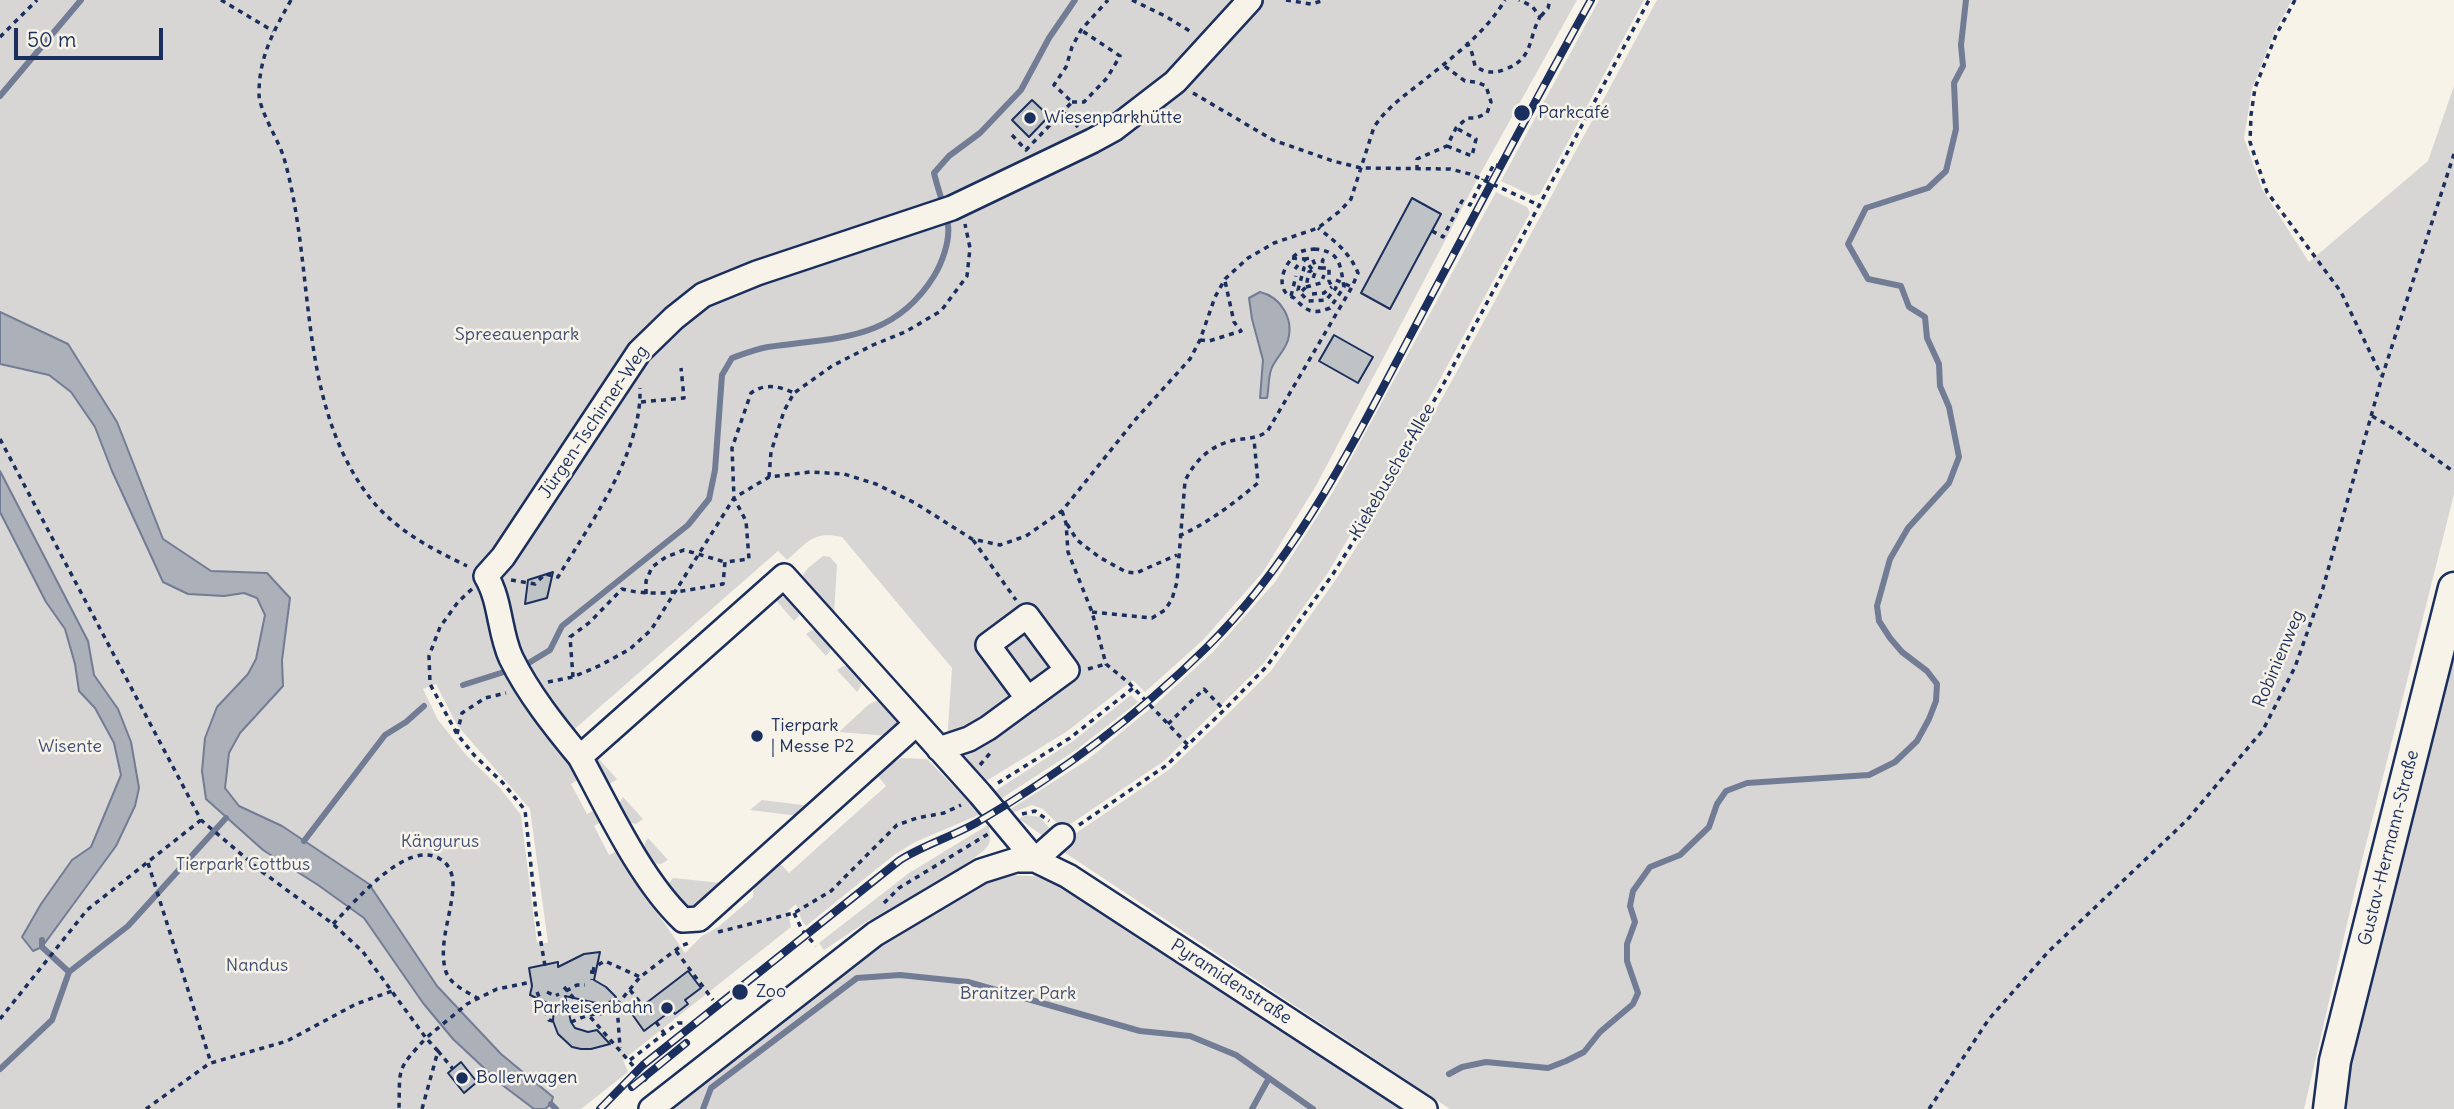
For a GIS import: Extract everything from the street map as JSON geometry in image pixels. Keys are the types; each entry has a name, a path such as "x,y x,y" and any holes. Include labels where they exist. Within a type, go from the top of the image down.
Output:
{"main road":[{"name":"Gustav-Hermann-Straße","path":"2329,1109 2335,1061 2454,588"}],"street":[{"name":"Jürgen-Tschirner-Weg","path":"486,576 503,557 639,352 674,318 703,295 730,283 948,208 1114,129 1175,82 1250,0"},
{"path":"486,576 494,589 511,657 564,738 580,757 628,844 670,908 683,920 699,919 916,724"},
{"path":"580,757 784,576 980,794 1035,860"},
{"path":"939,750 969,739 993,714 1028,699 1067,670 1027,616 988,645 1028,699"},
{"path":"652,1099 875,934 981,871 1016,860 1035,860 1062,836"},
{"name":"Pyramidenstraße","path":"1035,860 1068,876 1425,1109"}],"path":[{"path":"0,37 37,0"},
{"path":"221,0 273,31"},
{"path":"291,0 263,53 258,97 284,156 302,245 313,358 333,430 363,489 391,520 406,534 486,576 535,584 545,573 558,577 600,507 631,445 641,402 639,352"},
{"path":"1081,30 1120,56 1107,78 1084,102 1072,102 1054,85 1066,67 1081,30 1108,0"},
{"path":"1132,0 1165,16 1209,43"},
{"path":"1286,0 1311,4 1325,0"},
{"path":"457,733 462,713 485,698 573,677 630,649 651,630 734,498 769,477 810,472 844,474 866,480 915,503 972,539 1000,545 1026,536 1062,511 1135,420 1190,359 1225,279 1248,258 1274,243 1318,228 1340,211 1351,199 1374,127 1381,117 1495,17 1505,0"},
{"path":"1519,0 1532,6 1540,17"},
{"path":"1467,42 1475,66 1484,72 1499,72 1516,65 1525,55 1550,0"},
{"name":"Kiekebuscher Allee","path":"1062,836 1135,789 1188,745 1266,666 1332,574 1431,407 1649,0"},
{"path":"2295,0 2276,34 2255,88 2250,142 2267,192 2341,292 2382,377"},
{"path":"1417,170 1417,159 1447,146 1456,128 1466,118 1476,118 1487,113 1491,102 1486,86 1465,81 1443,65"},
{"path":"1175,82 1273,140 1361,168 1450,169 1484,179 1541,206"},
{"path":"1012,135 1026,149 1072,102"},
{"path":"1447,146 1472,156 1476,139 1456,128"},
{"name":"Robinienweg","path":"1929,1109 1989,1019 2048,952 2187,820 2263,730 2295,667 2323,588 2382,377 2454,154"},
{"path":"1432,231 1443,237 1462,201 1470,205 1494,164 1497,165"},
{"path":"769,477 771,452 784,411 794,393 832,366 905,332 941,311 967,276 970,248 948,208"},
{"path":"1092,612 1152,618 1172,599 1177,582 1185,481 1192,466 1209,450 1222,443 1237,439 1254,439 1267,432 1358,273 1352,259 1318,228"},
{"path":"1302,250 1325,250 1333,254 1339,262 1343,284 1339,298 1330,308 1323,311 1306,310 1285,292 1284,272 1292,258 1302,250"},
{"path":"1292,258 1312,258 1316,267 1321,268 1329,268 1339,262"},
{"path":"1304,259 1315,273 1313,278"},
{"path":"1321,259 1321,268"},
{"path":"1291,296 1303,267 1297,265 1295,269"},
{"path":"1301,292 1321,282 1329,268"},
{"path":"1307,287 1306,277 1312,270"},
{"path":"1284,272 1298,276"},
{"path":"1326,274 1335,274 1336,281 1352,287"},
{"path":"1326,274 1331,286"},
{"path":"1298,276 1298,290 1308,301 1320,302 1331,296 1336,288 1321,282"},
{"path":"1200,340 1209,341 1241,331 1234,322 1225,279"},
{"path":"1312,294 1324,293 1331,286"},
{"path":"641,402 684,398 681,368"},
{"path":"646,594 652,567 684,550 725,562 749,559 746,521 734,498 732,448 751,393 766,386 780,387 794,393"},
{"path":"2372,416 2454,472"},
{"path":"0,439 201,820 261,871 333,924 363,952 426,1038 453,1069"},
{"path":"1179,536 1197,528 1258,483 1254,439"},
{"path":"1062,511 1077,540 1099,557 1126,572 1136,573 1178,555"},
{"path":"1066,523 1068,552 1092,612 1106,664 1188,745"},
{"path":"972,539 1027,616"},
{"path":"573,677 570,637 590,622 622,589 646,594 723,584 725,562"},
{"path":"486,576 458,601 440,627 429,656 430,684 457,733 525,810 545,966"},
{"path":"709,934 751,926 794,913 831,891 897,825 944,813 980,794 1070,738 1133,688"},
{"path":"1168,724 1204,690 1224,710"},
{"path":"1005,823 1023,813 1035,811 1047,819 1062,836"},
{"path":"0,1019 87,910 201,820"},
{"path":"333,924 396,864 412,856 433,854 446,863 453,878 444,954 447,974 459,988 479,999"},
{"path":"148,863 211,1063"},
{"path":"794,913 802,930 816,946"},
{"path":"571,1022 588,1015 606,1013 617,1005 640,977 699,938"},
{"path":"676,951 713,1000"},
{"path":"592,980 591,972 594,967 606,961 640,977"},
{"path":"399,1109 398,1083 401,1066 426,1038 467,1004 497,989 530,985"},
{"path":"585,985 565,990 629,1060 652,1099"},
{"path":"631,990 643,1006"},
{"path":"146,1109 211,1063 286,1041 356,1004 392,991"},
{"path":"537,992 549,1020 553,1021"},
{"path":"547,992 558,995"},
{"path":"613,999 617,1005 620,1049"},
{"path":"656,1022 664,1033"},
{"path":"629,1060 678,1023 685,1023"},
{"path":"422,1109 438,1051"}],"green space":[{"name":"Spreeauenpark","path":"0,0 1577,0 1479,176 1317,484 1263,572 1203,640 1145,692 1133,680 1066,732 983,783 947,742 952,668 842,537 824,536 806,543 787,560 778,551 561,741 583,777 571,784 587,814 599,808 605,820 594,826 609,855 621,849 623,853 620,859 685,953 702,936 718,927 753,897 754,885 779,862 789,873 886,786 876,774 901,758 927,759 981,814 915,842 894,855 806,926 796,904 788,911 791,927 623,1060 628,1072 581,1109 0,1109","holes":["436,684 457,725 530,809 548,943 537,943 521,815 438,720 423,689"]},
{"path":"1599,0 1644,0 1540,194 1533,196 1501,181"},
{"path":"1657,0 2292,0 2274,33 2252,89 2244,138 2262,189 2309,262 2428,161 2454,86 2454,494 2360,868 2304,1109 1450,1109 1064,852 1064,844 1069,838 1170,769 1271,671 1337,578 1449,386"},
{"path":"1496,192 1527,207 1530,213 1439,381 1329,571 1264,663 1164,761 1063,829 1043,809 1032,805 1012,813 1009,810 1086,761 1156,704 1213,652 1275,582 1333,492"},
{"path":"823,556 830,557 837,565 834,614 805,583 803,575"},
{"path":"788,595 799,609 799,616 794,621 775,599"},
{"path":"812,630 819,631 830,644 830,651 826,656 806,634"},
{"path":"2454,644 2454,1109 2345,1109 2350,1070 2391,866"},
{"path":"850,666 861,680 857,692 837,670"},
{"path":"1131,695 1138,702 1076,750 999,800 992,793 1073,741"},
{"path":"876,701 882,702 897,719 896,730 889,736 839,732 868,705"},
{"path":"597,757 617,779 610,784 602,782 592,762"},
{"path":"623,797 643,819 636,824 628,822 621,813 619,804"},
{"path":"762,800 811,806 799,816 750,810"},
{"path":"1026,815 1040,817 1054,834 1046,838 1019,819"},
{"path":"988,825 990,841 979,854 885,919 869,920 824,950 819,943 909,873"},
{"path":"648,838 668,860 661,864 654,863 645,848"},
{"name":"Branitzer Park","path":"1005,875 1034,876 1061,885 1407,1109 667,1109 881,941 986,881"},
{"path":"673,878 722,883 694,909 683,907 669,890 669,883"}],"shaded area":[{"path":"1260,292 1280,304 1289,324 1287,344 1271,370 1267,398 1260,398 1263,360 1249,298"},
{"path":"0,312 68,344 117,422 163,539 211,571 267,573 290,598 282,660 283,686 240,733 229,753 225,788 239,806 282,826 369,884 437,986 501,1054 553,1097 551,1104 545,1109 534,1109 501,1084 453,1039 423,1003 364,918 263,850 206,799 202,771 205,738 217,707 248,674 256,659 265,615 257,598 244,593 224,596 188,594 163,582 112,471 95,427 71,392 49,375 0,364"},
{"path":"0,471 88,641 94,675 118,709 131,742 139,788 135,806 116,846 42,947 33,951 22,937 72,860 91,847 121,775 114,743 95,708 79,691 65,629 46,602 0,512"}],"building":[{"name":"Wiesenparkhütte","path":"1032,100 1049,116 1029,137 1012,120"},
{"path":"1412,198 1441,214 1390,309 1361,293"},
{"path":"1334,335 1373,357 1358,383 1319,361"},
{"path":"553,572 547,598 525,604 528,580"},
{"path":"600,952 594,980 616,997 605,1005 565,996 575,1028 588,1032 597,1030 610,1044 591,1049 572,1047 558,1034 553,1021 554,1006 530,995 532,986 529,968 558,962 558,967 584,954"},
{"path":"688,971 701,988 685,1000 688,1004 675,1014 672,1010 644,1031 632,1014"},
{"name":"Bollerwagen","path":"461,1062 477,1082 464,1093 448,1073"}],"waterway":[{"path":"0,96 81,0"},
{"path":"527,664 550,650 562,626 688,525 709,499 715,470 722,375 732,358 763,348 840,338 861,332 900,314 918,298 937,271 948,238 947,219 934,173 949,156 980,133 1021,90 1049,38 1075,0"},
{"path":"1449,1074 1462,1067 1486,1062 1548,1068 1584,1052 1600,1032 1633,1004 1638,993 1627,961 1627,944 1635,922 1630,906 1633,891 1650,867 1680,855 1709,827 1717,804 1726,791 1747,783 1869,775 1895,762 1917,741 1929,719 1936,701 1937,684 1927,671 1902,652 1890,638 1879,621 1877,606 1890,559 1908,528 1949,483 1959,457 1949,407 1940,386 1939,364 1927,338 1925,317 1909,307 1901,286 1868,279 1848,244 1866,208 1928,188 1946,171 1956,129 1954,83 1963,66 1961,45 1966,0"},
{"path":"463,685 507,671"},
{"path":"304,841 385,735 424,706"},
{"path":"0,1069 52,1020 69,972 128,926 226,818"},
{"path":"42,940 42,947 69,972"},
{"path":"703,1109 711,1088 857,978 900,975 968,982 1140,1031 1190,1036 1236,1055 1313,1109"},
{"path":"1252,1109 1269,1078"},
{"path":"551,1104 556,1109"}],"railway":[{"path":"600,1109 643,1065 900,860 976,823 1038,785 1097,743 1180,673 1238,615 1294,541 1365,422 1591,0"},
{"path":"632,1087 686,1043"}],"place":[{"name":"Parkcafé","path":"1522,113"},
{"name":"Wiesenparkhütte","path":"1030,118"},
{"name":"Tierpark | Messe P2","path":"757,736"},
{"name":"Zoo","path":"740,992"},
{"name":"Parkeisenbahn","path":"667,1008"},
{"name":"Bollerwagen","path":"462,1078"}],"park label":[{"name":"Wisente","path":"70,747"},
{"name":"Kängurus","path":"440,842"},
{"name":"Tierpark Cottbus","path":"243,865"},
{"name":"Nandus","path":"257,966"}]}
